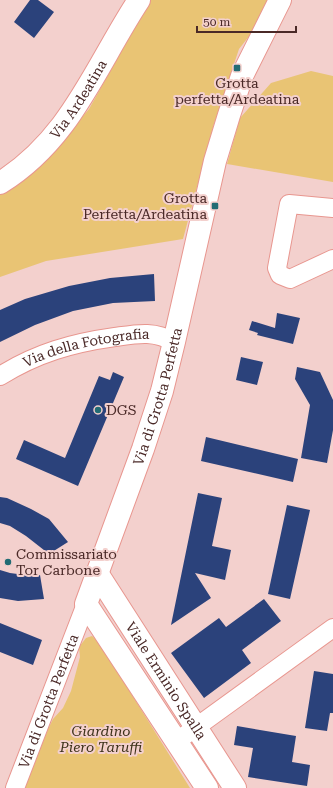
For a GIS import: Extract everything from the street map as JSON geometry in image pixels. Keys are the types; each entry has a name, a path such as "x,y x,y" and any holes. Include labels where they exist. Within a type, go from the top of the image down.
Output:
{"main road":[{"name":"Via Ardeatina","path":"0,183 36,156 59,130 88,88 138,0"},
{"name":"Via di Grotta Perfetta","path":"86,604 144,449 162,392 214,161 228,115 242,76 280,0"},
{"name":"Viale Erminio Spalla","path":"97,573 235,788"},
{"name":"Viale Erminio Spalla","path":"86,604 207,788"}],"street":[{"path":"333,208 289,204 277,268 280,275 290,279 333,259"},
{"name":"Via della Fotografia","path":"0,376 20,364 40,355 93,340 131,334 146,334 162,336 174,342"},
{"name":"Via di Grotta Perfetta","path":"15,788 86,604"},
{"path":"177,742 333,628"}],"green space":[{"path":"150,0 270,0 254,30 239,49 214,124 183,239 46,261 0,277 0,193 48,157 89,109"},
{"path":"311,71 333,76 333,182 227,164 240,118 271,83"},
{"name":"Giardino Piero Taruffi","path":"92,636 99,642 190,788 25,788 48,729 53,719 63,708 71,691 80,657 79,647 86,638"}],"building":[{"path":"30,0 38,0 54,12 34,38 14,22"},
{"path":"154,274 155,301 113,303 73,311 35,325 0,342 0,310 25,299 69,286 110,278"},
{"path":"277,313 300,318 293,344 257,335 258,333 249,330 252,321 275,328"},
{"path":"241,357 263,362 257,385 236,380"},
{"path":"297,367 320,372 333,400 333,430 327,463 301,458 310,405 295,379"},
{"name":"DGS","path":"113,372 124,377 78,486 16,459 24,440 65,458 99,376 110,380"},
{"path":"206,437 298,459 293,482 201,461"},
{"path":"198,493 222,498 212,546 231,550 225,580 195,573 211,598 171,625"},
{"path":"0,497 7,498 49,519 68,542 49,554 26,536 10,526 0,523"},
{"path":"287,505 310,510 290,599 268,594"},
{"path":"0,570 25,575 40,575 44,599 18,601 0,598"},
{"path":"264,599 281,621 242,650 251,663 204,698 171,653 219,618 226,627"},
{"path":"0,623 42,640 33,665 0,652"},
{"path":"314,671 333,674 333,713 330,713 327,731 305,728"},
{"path":"237,726 296,736 292,762 310,765 307,786 248,777 253,748 234,745"}],"place":[{"name":"Grotta perfetta/Ardeatina","path":"237,68"},
{"name":"Grotta Perfetta/Ardeatina","path":"215,206"},
{"name":"DGS","path":"98,410"},
{"name":"Commissariato Tor Carbone","path":"8,562"}]}
